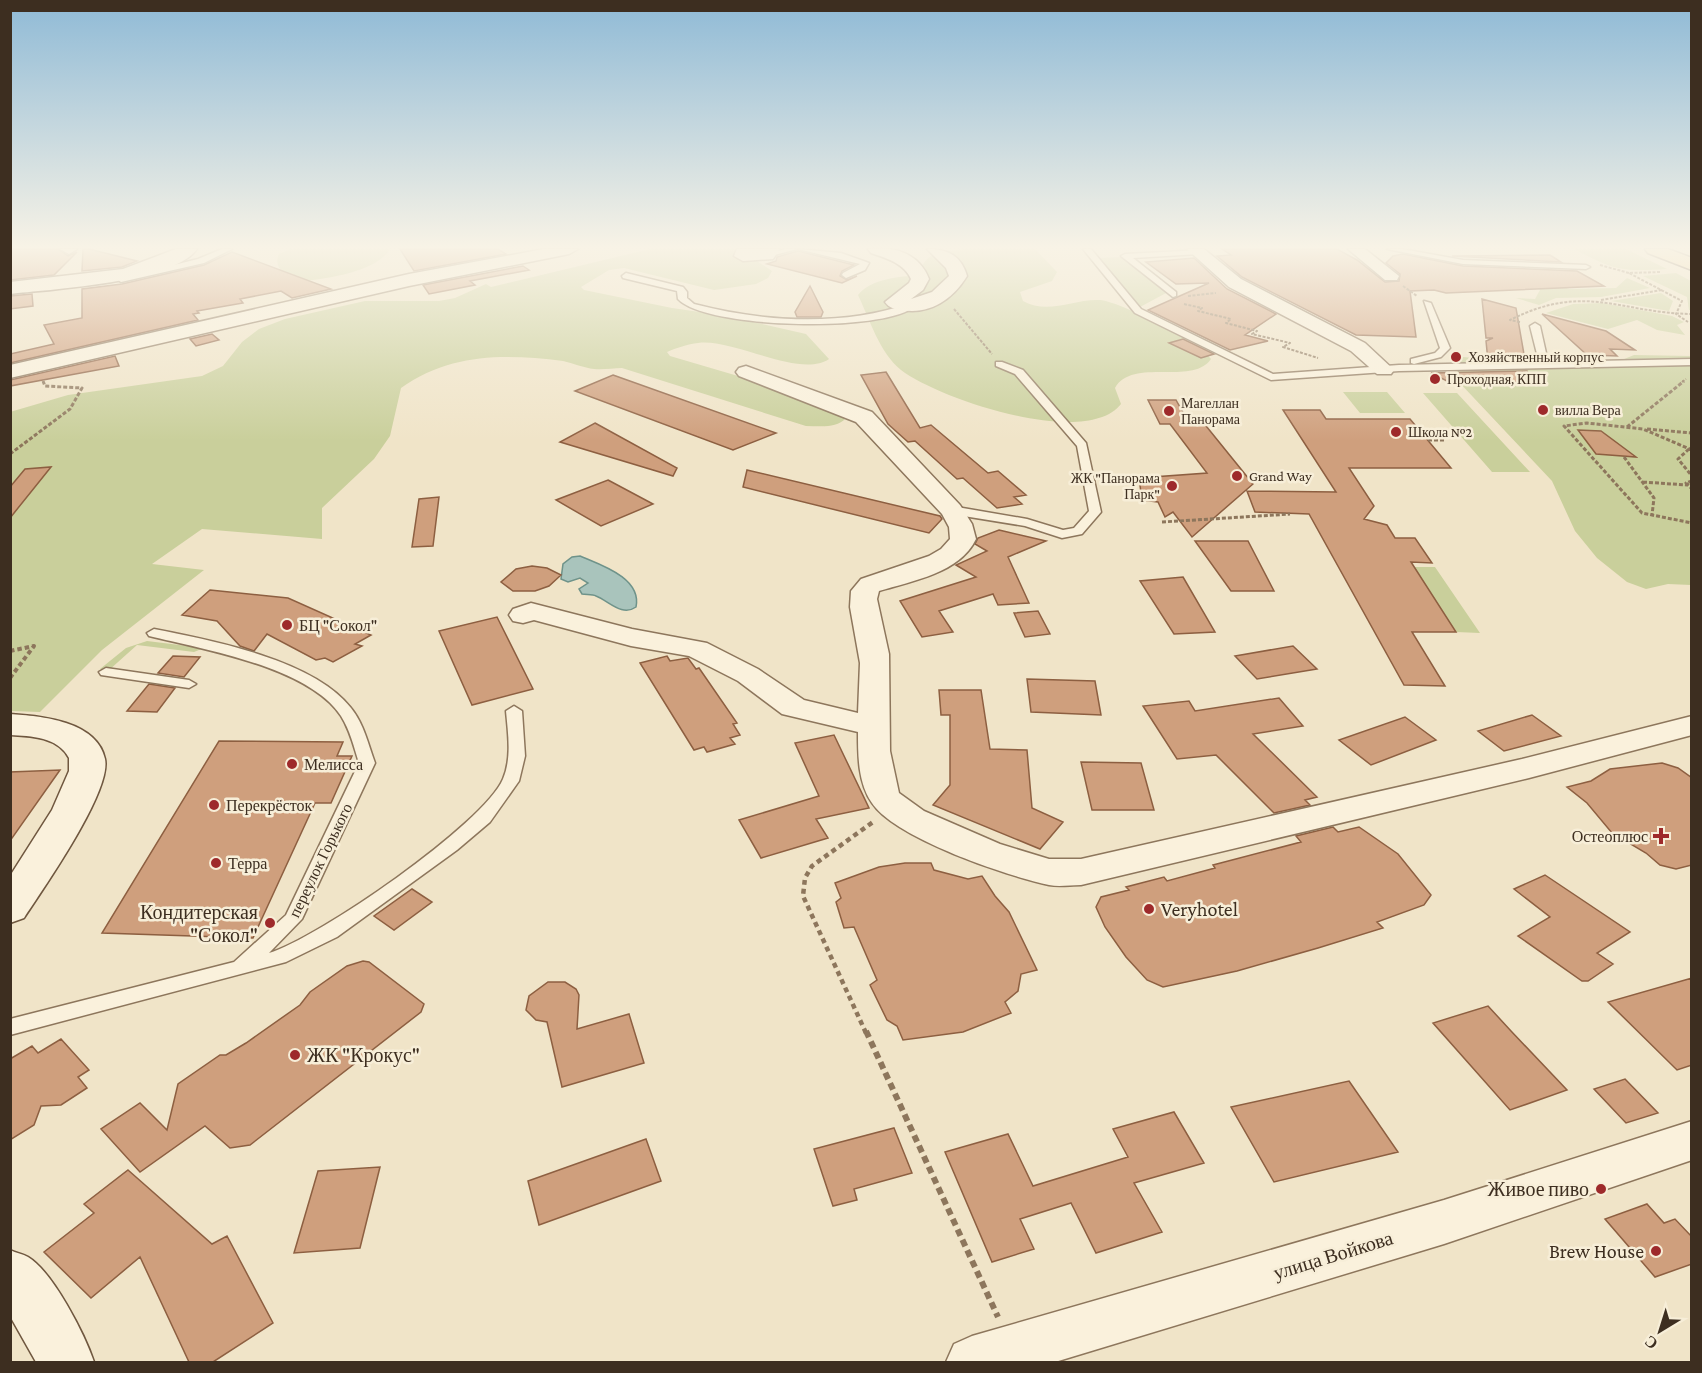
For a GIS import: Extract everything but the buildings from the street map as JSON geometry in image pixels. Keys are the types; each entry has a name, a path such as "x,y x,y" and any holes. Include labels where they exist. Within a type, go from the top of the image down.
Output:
{"street":[{"path":"10,372 263,313"},
{"path":"1294,313 1358,347 1379,366"},
{"path":"746,372 864,417 951,510 961,524 963,540 958,550 945,559 870,585 864,591 875,658 876,776 884,798 893,808 910,819 1014,862 1051,872 1081,872 1518,771 1559,758 1692,725"},
{"path":"523,615 531,611 631,637 697,649 748,675 793,707 875,727"},
{"path":"10,724 51,729 66,737 81,747 87,759 88,771 64,824 10,908"},
{"name":"улица Войкова","path":"992,1357 1444,1222 1692,1140"},
{"path":"10,1276 32,1300 66,1362"}],"lane":[{"path":"727,313 762,320 883,316 899,313"},
{"path":"1142,313 1271,377 1379,366 1423,360 1438,355 1445,348 1431,313"},
{"path":"1535,326 1544,364"},
{"path":"1379,366 1692,362"},
{"path":"951,510 1027,523 1062,534 1078,531 1095,512 1082,445 1019,372 999,364"},
{"name":"переулок Горького","path":"10,1027 240,968 293,919 367,763 354,727 341,706 306,682 236,651 212,643 154,633"},
{"path":"106,672 189,684"},
{"path":"240,968 286,955 330,932 451,846 484,818 511,781 517,756 514,711"}],"path":[{"path":"958,313 999,364"},
{"path":"1207,313 1231,319 1226,323 1257,331 1252,334 1290,343 1283,347 1320,356 1312,361"},
{"path":"1522,313 1510,320 1535,326"},
{"path":"1671,313 1692,314"},
{"path":"1676,314 1688,322"},
{"path":"10,454 70,409 82,388 45,386 37,366"},
{"path":"1626,427 1692,374"},
{"path":"1692,433 1587,423 1564,426 1642,513 1692,523"},
{"path":"1643,429 1690,450 1678,459 1692,476"},
{"path":"1428,440 1444,440"},
{"path":"1624,458 1654,498 1652,515"},
{"path":"1687,485 1692,481"},
{"path":"1643,482 1687,485 1692,489"},
{"path":"1162,522 1290,514"},
{"path":"10,651 34,646 10,678"},
{"path":"893,808 812,866 805,878 803,896 992,1357"}],"green space":[{"path":"311,313 707,313 727,316 806,334 829,359 816,364 801,364 712,343 690,344 667,352 670,356 755,381 840,412 846,418 833,425 806,426 622,368 594,369 563,361 499,357 459,362 439,368 401,388 390,436 374,459 322,508 322,539 202,529 152,564 204,570 102,650 40,712 11,711 10,412 68,395 202,376 223,366 242,342 259,329 285,319"},
{"path":"866,313 1138,313 1192,343 1211,359 1202,367 1191,371 1148,372 1123,379 1115,388 1121,404 1103,417 1077,422 1046,421 1012,415 978,405 920,382 893,363"},
{"path":"1546,313 1656,313 1672,316 1684,322 1677,325 1685,335 1657,330 1637,320 1608,329"},
{"path":"1634,355 1691,356 1691,585 1668,584 1646,589 1627,582 1597,558 1575,531 1552,481 1457,380 1454,363 1463,357 1533,363 1617,362"},
{"path":"1343,392 1387,392 1405,413 1360,413"},
{"path":"1423,393 1457,393 1530,472 1492,472"},
{"path":"1413,567 1435,567 1480,633 1456,632"},
{"path":"147,641 204,648 194,652 137,645 108,671 100,669 126,648"}],"water":[{"path":"580,556 609,568 626,580 633,588 636,607 631,610 621,609 596,596 582,594 579,589 588,583 580,578 568,582 561,579 563,564 572,557"}],"place":[{"name":"Хозяйственный корпус","path":"1456,357"},
{"name":"Проходная, КПП","path":"1435,379"},
{"name":"вилла Вера","path":"1543,410"},
{"name":"Магеллан Панорама","path":"1169,411"},
{"name":"Школа №2","path":"1396,432"},
{"name":"Grand Way","path":"1237,476"},
{"name":"ЖК \"Панорама Парк\"","path":"1172,486"},
{"name":"БЦ \"Сокол\"","path":"287,625"},
{"name":"Мелисса","path":"292,764"},
{"name":"Перекрёсток","path":"214,805"},
{"name":"Остеоплюс","path":"1661,836"},
{"name":"Терра","path":"216,863"},
{"name":"Veryhotel","path":"1149,909"},
{"name":"Кондитерская \"Сокол\"","path":"270,923"},
{"name":"ЖК \"Крокус\"","path":"295,1055"},
{"name":"Живое пиво","path":"1601,1189"},
{"name":"Brew House","path":"1656,1251"}]}
